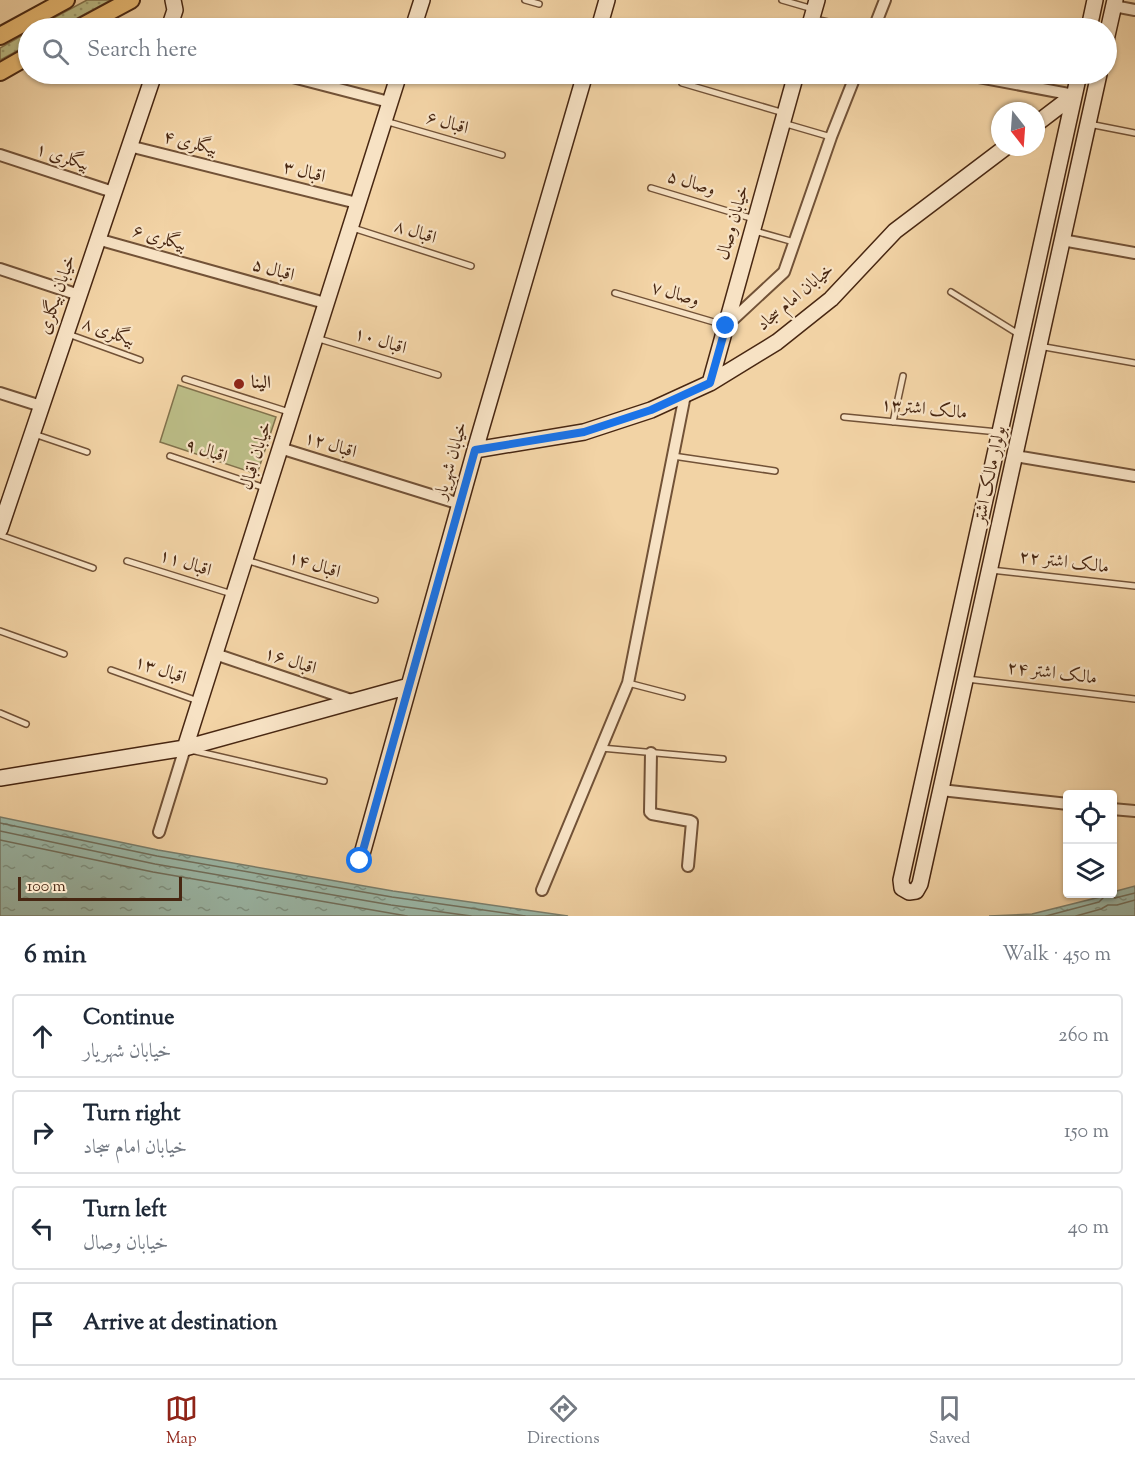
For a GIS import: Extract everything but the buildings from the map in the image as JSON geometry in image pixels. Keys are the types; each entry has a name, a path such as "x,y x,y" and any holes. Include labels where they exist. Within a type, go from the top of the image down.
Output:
{"main road":[{"path":"98,18 131,0"},
{"path":"32,18 63,1"},
{"path":"0,36 18,26"},
{"path":"0,72 18,62"}],"street":[{"path":"172,0 175,10 172,18"},
{"path":"416,18 422,0"},
{"path":"601,18 607,0"},
{"path":"878,18 885,0"},
{"path":"1091,18 1095,0"},
{"path":"1112,18 1115,3 1135,10"},
{"name":"خیابان بیگلری","path":"0,529 3,513 150,84"},
{"path":"320,84 389,102"},
{"name":"خیابان اقبال","path":"185,748 395,84"},
{"name":"خیابان شهریار","path":"360,861 475,450 582,84"},
{"name":"خیابان وصال","path":"710,383 793,84"},
{"path":"726,326 784,272 831,136 852,84"},
{"path":"1016,84 1074,95"},
{"name":"بولوار مالک اشتر","path":"1077,84 901,880 902,888 909,892 916,891 920,884 1097,84"},
{"path":"1045,117 1074,95"},
{"name":"بیگلری ۴","path":"129,146 243,174"},
{"name":"بیگلری ۱","path":"0,155 113,192"},
{"name":"خیابان امام سجاد","path":"475,450 584,432 651,410 710,383 777,342 831,299 895,231 994,156"},
{"path":"1058,169 1077,173"},
{"name":"اقبال ۳","path":"243,174 357,203"},
{"name":"بیگلری ۶","path":"98,239 212,271"},
{"path":"1062,240 1135,253"},
{"path":"0,269 79,295"},
{"name":"اقبال ۵","path":"212,271 325,303"},
{"path":"0,393 41,406"},
{"path":"542,890 628,683 685,394"},
{"name":"اقبال ۱۲","path":"280,448 460,504"},
{"path":"1015,456 1135,476"},
{"path":"983,509 1002,512"},
{"name":"اقبال ۱۶","path":"215,654 355,701"},
{"path":"0,778 185,748 409,686"},
{"path":"159,832 185,748"},
{"path":"651,753 650,812 692,822 688,866"},
{"path":"941,790 1063,803"},
{"path":"1117,809 1135,811"}],"lane":[{"path":"525,0 539,4"},
{"path":"782,0 813,14"},
{"path":"685,84 831,136"},
{"name":"اقبال ۶","path":"384,121 502,155"},
{"path":"1088,124 1135,133"},
{"name":"وصال ۵","path":"651,188 794,242"},
{"name":"اقبال ۸","path":"350,227 471,266"},
{"path":"951,292 1021,335"},
{"name":"وصال ۷","path":"615,294 726,326"},
{"name":"بیگلری ۸","path":"66,333 140,360"},
{"name":"اقبال ۱۰","path":"314,338 438,375"},
{"path":"1039,346 1135,363"},
{"path":"893,422 903,376"},
{"path":"185,379 291,412"},
{"name":"مالک اشتر۱۳","path":"844,417 1000,433"},
{"path":"32,433 87,452"},
{"name":"اقبال ۹","path":"170,456 267,488"},
{"path":"673,456 775,471"},
{"path":"0,535 93,568"},
{"name":"اقبال ۱۴","path":"244,560 375,600"},
{"name":"اقبال ۱۱","path":"127,561 233,595"},
{"name":"مالک اشتر ۲۲","path":"990,570 1135,586"},
{"path":"0,631 64,654"},
{"name":"اقبال ۱۳","path":"111,670 200,701"},
{"name":"مالک اشتر ۲۴","path":"966,679 1135,699"},
{"path":"628,683 682,697"},
{"path":"0,713 26,723"},
{"path":"185,748 324,781"},
{"path":"601,748 723,759"}],"green space":[{"path":"87,0 111,0 78,18 54,18"},
{"path":"18,38 18,50 0,60 0,48"},
{"path":"178,385 276,417 257,474 160,442"}],"water":[{"path":"0,817 158,850 393,891 568,916 0,916"},
{"path":"1135,886 1135,916 989,916 1032,914 1096,898 1117,898 1117,891"}],"place":[{"name":"الینا","path":"239,384"}],"route":[{"path":"360,861 475,450 584,432 651,410 710,383 726,326"}]}
